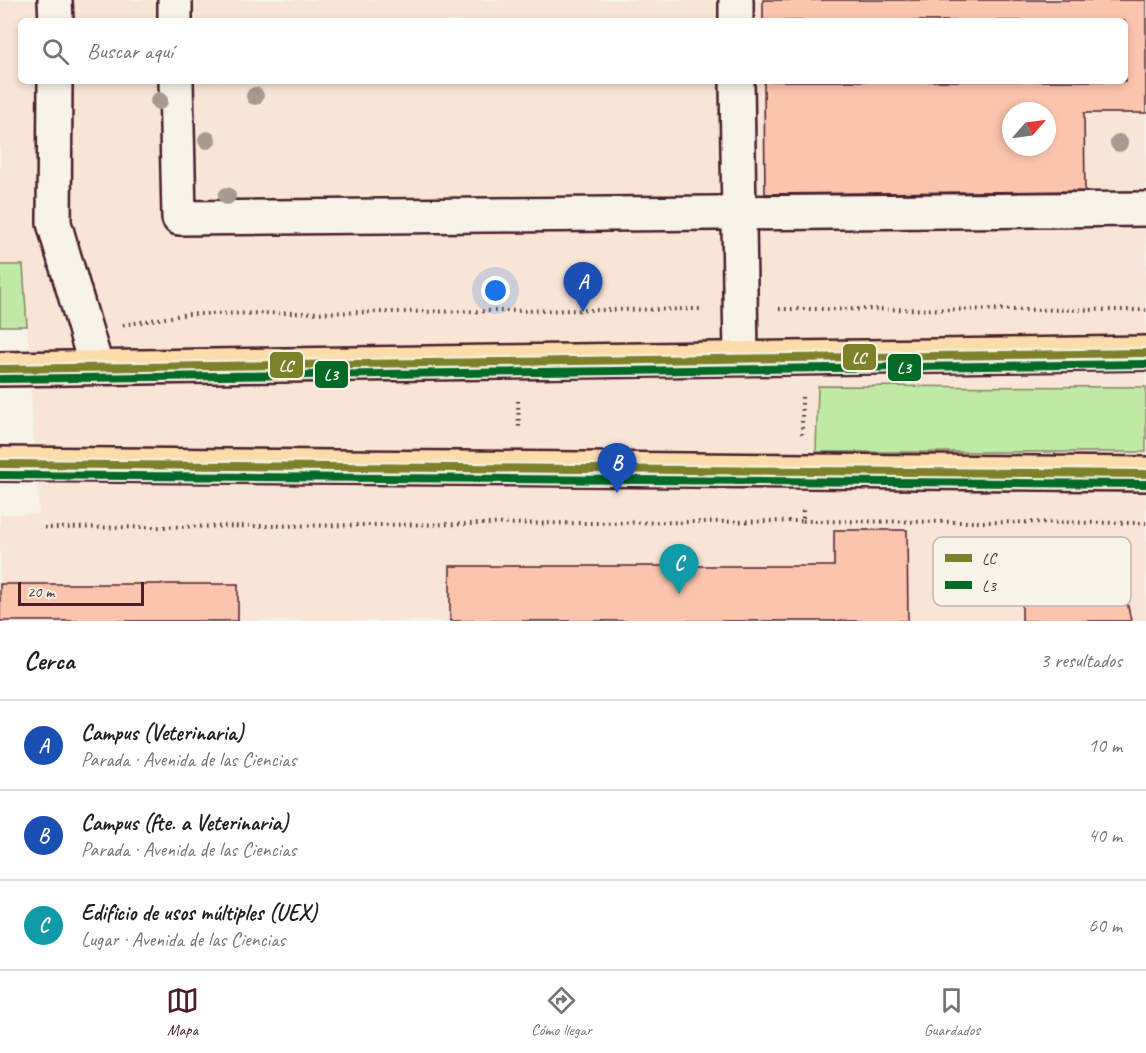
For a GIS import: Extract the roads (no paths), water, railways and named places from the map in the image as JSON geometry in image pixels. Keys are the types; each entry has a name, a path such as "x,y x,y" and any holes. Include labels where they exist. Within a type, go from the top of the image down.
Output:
{"main road":[{"path":"0,369 1146,353"},
{"path":"0,464 1146,474"}],"street":[{"path":"55,0 56,18"},
{"path":"175,0 175,18"},
{"path":"736,0 736,18"},
{"path":"55,84 54,223 96,366"},
{"path":"176,84 179,218 1146,209"},
{"path":"737,84 741,358"}],"place":[{"name":"Campus (Veterinaria)","path":"583,312"},
{"name":"Campus (fte. a Veterinaria)","path":"617,493"},
{"name":"Edificio de usos múltiples (UEX)","path":"679,594"}]}
